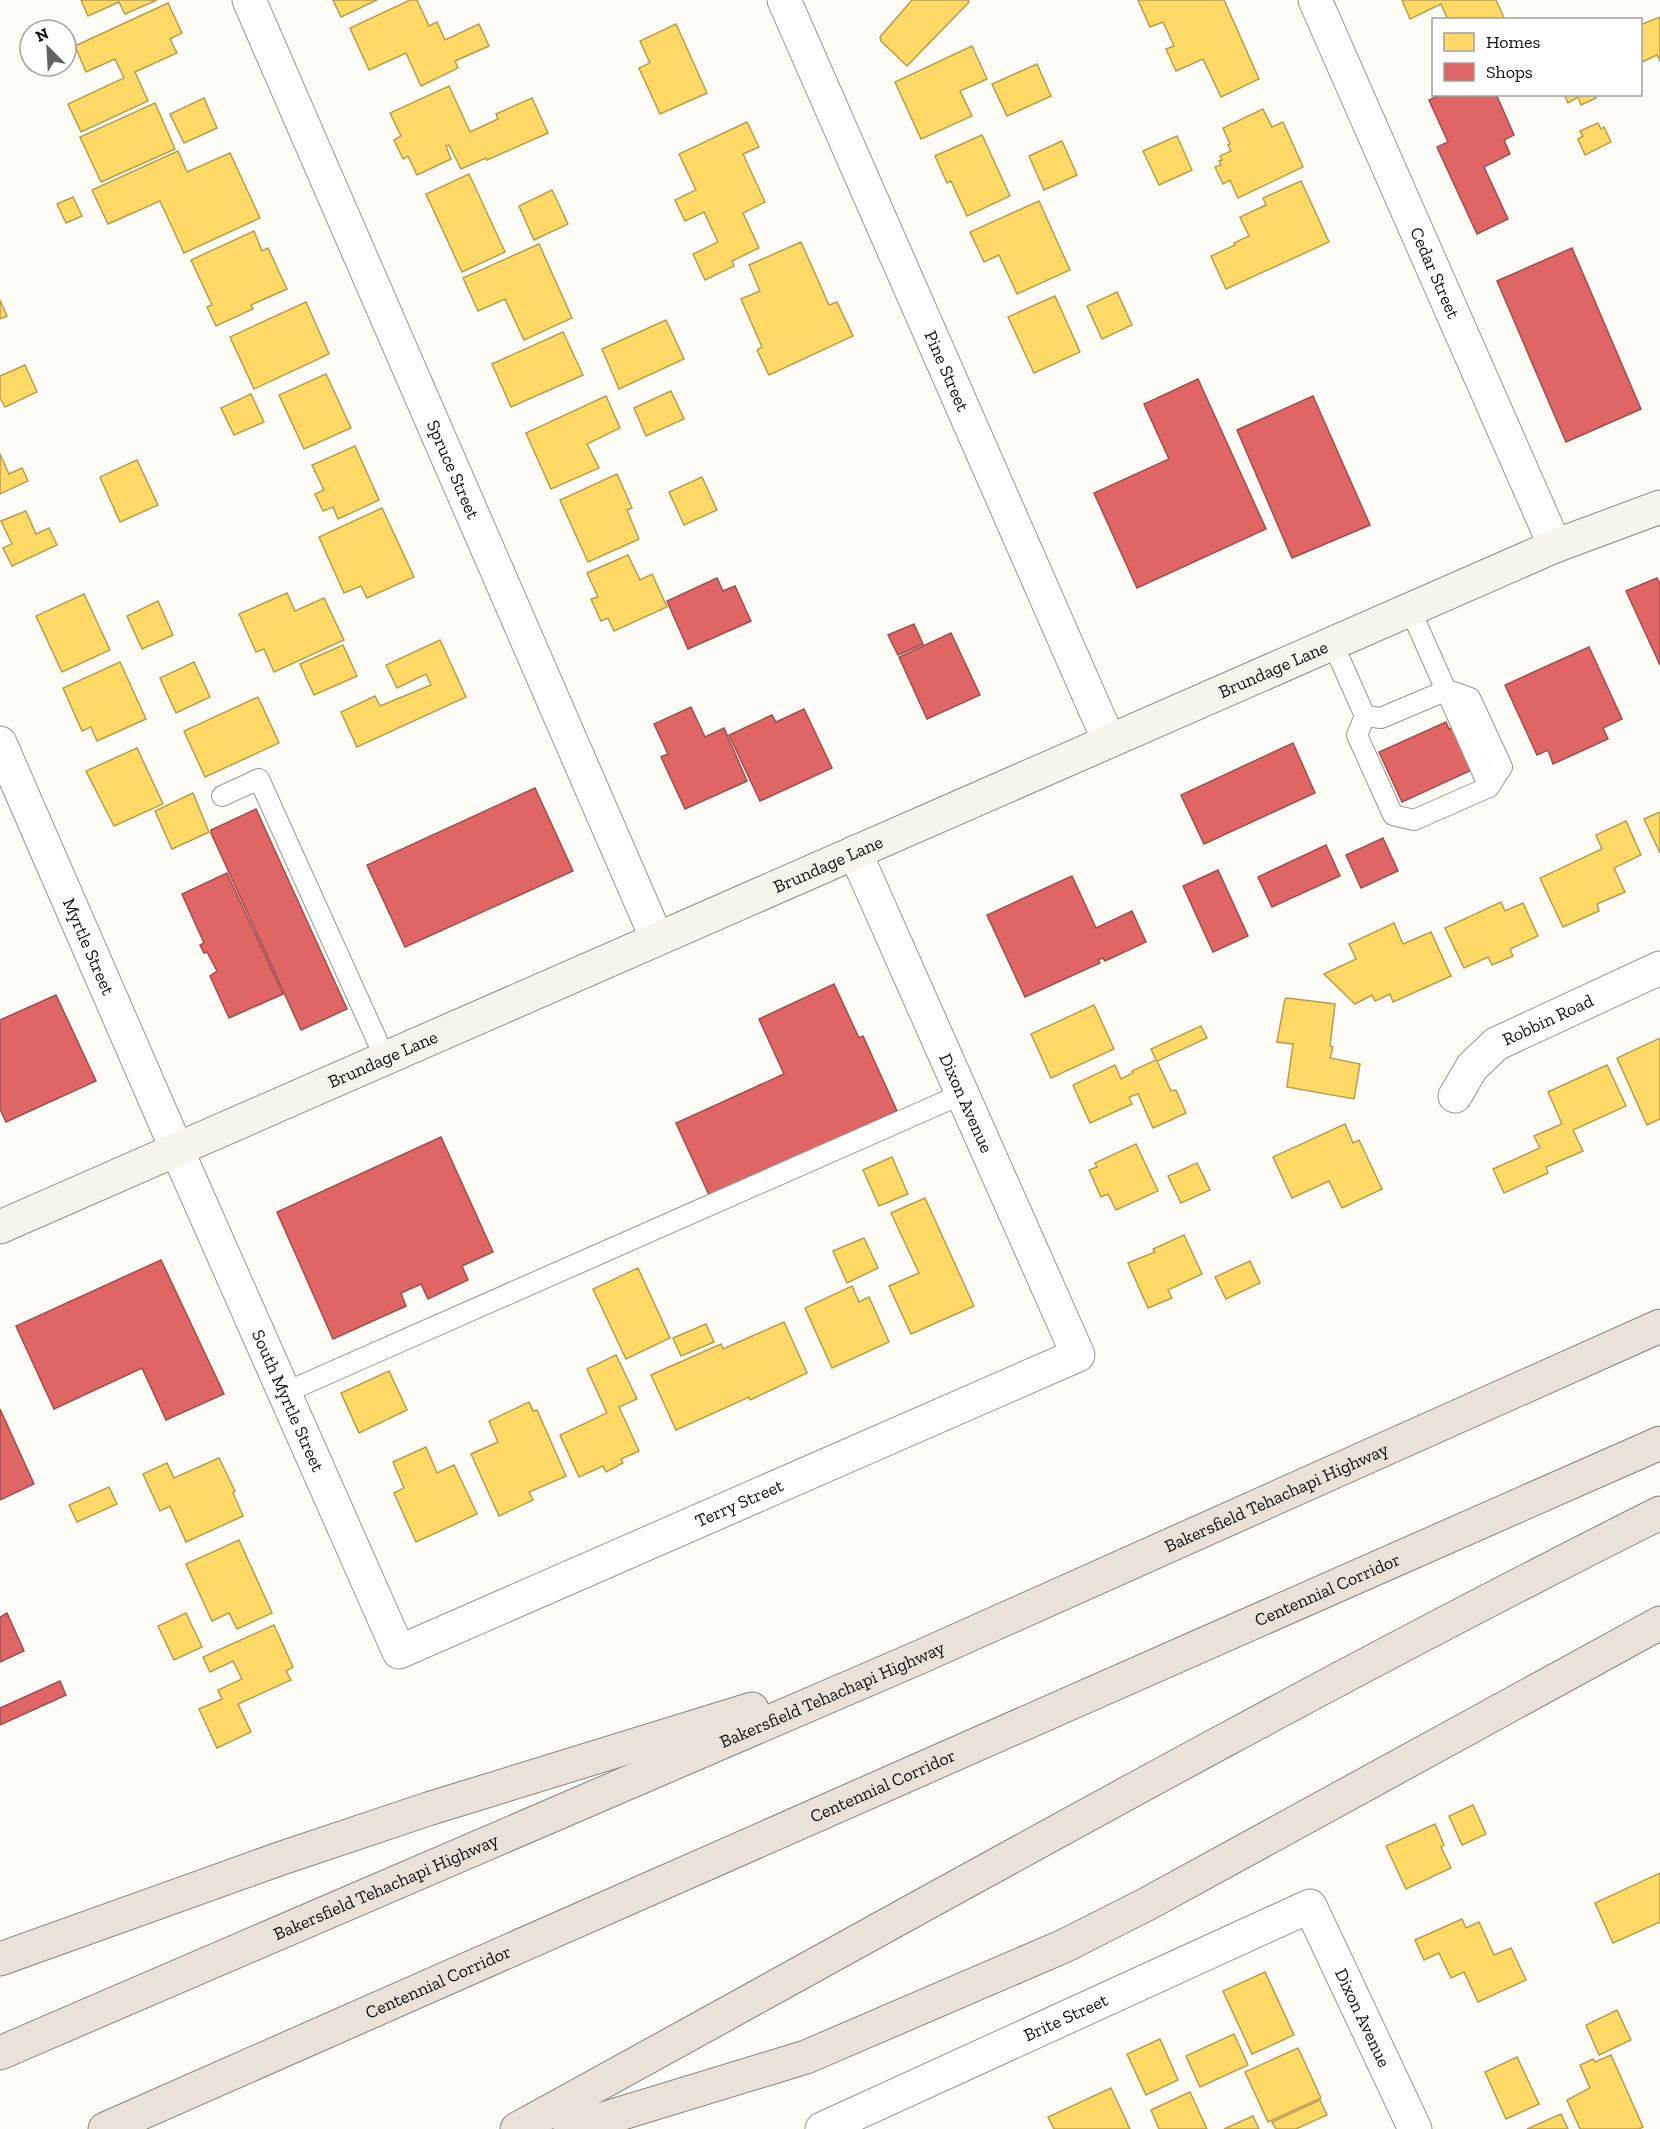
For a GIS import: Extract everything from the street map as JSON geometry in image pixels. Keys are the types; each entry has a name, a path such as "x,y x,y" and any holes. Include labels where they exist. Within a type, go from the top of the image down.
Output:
{"highway":[{"name":"Bakersfield Tehachapi Highway","path":"0,2052 920,1657 1660,1326"},
{"name":"Centennial Corridor","path":"105,2129 1660,1443"},
{"path":"517,2129 1165,1772 1518,1584 1660,1513"},
{"path":"570,2129 806,2057 1064,1946 1139,1909 1660,1623"},
{"path":"0,1959 237,1874 428,1809 920,1657"}],"main road":[{"name":"Brundage Lane","path":"0,1227 1555,546 1660,507"}],"street":[{"name":"Spruce Street","path":"249,0 657,939"},
{"name":"Pine Street","path":"784,0 1109,741"},
{"name":"Cedar Street","path":"1315,0 1555,546"},
{"name":"Myrtle Street","path":"0,743 177,1150"},
{"name":"Dixon Avenue","path":"855,852 1078,1355"},
{"name":"Robbin Road","path":"1455,1096 1472,1067 1496,1044 1660,969"},
{"name":"South Myrtle Street","path":"177,1150 399,1652"},
{"name":"Terry Street","path":"399,1652 1078,1355"},
{"name":"Dixon Avenue","path":"1310,1905 1416,2129"},
{"name":"Brite Street","path":"822,2129 1310,1905"}],"lane":[{"path":"1333,644 1365,716 1357,735 1392,815 1414,820 1489,787 1410,609"},
{"path":"1365,716 1381,718 1446,690"},
{"path":"222,796 259,779 385,1058"},
{"path":"284,1393 962,1094"}],"building: Homes":[{"path":"81,0 157,0 125,14 119,2 88,16"},
{"path":"333,0 377,0 341,17"},
{"path":"410,0 417,0 429,26 437,22 445,40 479,24 489,46 455,61 458,68 421,86 406,53 369,70 350,28"},
{"path":"912,0 968,0 969,2 907,66 881,41 880,37"},
{"path":"1138,0 1224,0 1259,79 1221,97 1203,59 1176,71 1166,49 1174,46 1163,22 1150,27"},
{"path":"1402,0 1496,0 1504,18 1447,18 1441,4 1410,19"},
{"path":"168,3 182,33 170,39 177,53 135,72 148,101 81,132 68,104 124,78 115,59 86,72 78,53 78,45"},
{"path":"1660,17 1660,61 1657,55 1642,62 1642,24"},
{"path":"676,24 707,93 660,114 639,68 650,63 640,41"},
{"path":"972,46 987,79 960,91 972,116 921,139 895,82"},
{"path":"1037,64 1051,96 1007,116 992,84"},
{"path":"449,86 470,132 498,119 496,114 532,98 548,133 461,169 449,145 446,146 451,159 417,175 408,156 403,159 394,140 401,136 390,113"},
{"path":"1565,96 1596,96 1596,98 1581,105 1578,97 1568,103"},
{"path":"204,98 217,128 184,143 170,114"},
{"path":"155,103 175,149 101,182 80,137"},
{"path":"1263,109 1272,127 1283,122 1303,167 1238,198 1230,180 1223,184 1215,167 1221,165 1220,156 1231,151 1223,128"},
{"path":"747,122 759,147 743,154 765,202 743,213 759,248 732,261 734,266 705,280 693,254 718,242 704,212 685,221 675,200 696,190 679,154"},
{"path":"1598,123 1601,129 1604,127 1611,142 1585,155 1578,139 1583,136 1580,131"},
{"path":"982,135 1010,196 967,216 951,181 947,183 935,156"},
{"path":"1177,136 1192,170 1159,185 1143,151"},
{"path":"1062,141 1077,175 1044,190 1029,156"},
{"path":"178,151 187,172 230,153 260,218 184,253 160,201 108,224 92,190"},
{"path":"469,174 505,252 462,272 426,194"},
{"path":"1301,181 1329,242 1226,289 1211,256 1249,236 1240,217 1266,205 1263,198"},
{"path":"552,190 568,224 534,240 519,206"},
{"path":"73,197 82,216 66,223 57,204"},
{"path":"1039,201 1070,270 1017,294 999,255 984,262 970,232"},
{"path":"254,231 262,251 268,248 287,289 251,305 253,309 216,326 207,307 212,305 191,260"},
{"path":"801,242 829,305 837,302 853,336 769,375 757,350 762,347 741,299 760,291 749,265"},
{"path":"539,244 572,318 524,340 505,299 478,311 463,278"},
{"path":"1117,292 1132,325 1102,339 1087,306"},
{"path":"1055,296 1080,352 1034,373 1008,317"},
{"path":"0,300 7,316 0,319"},
{"path":"306,302 329,354 254,389 230,337"},
{"path":"666,320 684,359 619,389 602,349"},
{"path":"563,332 583,375 511,407 492,364"},
{"path":"25,365 37,392 5,407 0,398 0,376"},
{"path":"326,374 351,428 304,449 279,395"},
{"path":"671,391 684,419 646,436 634,408"},
{"path":"251,394 264,422 234,435 221,408"},
{"path":"606,396 620,428 587,444 599,468 551,489 526,433"},
{"path":"355,446 379,500 338,519 333,507 323,511 315,494 324,490 312,465"},
{"path":"0,454 9,474 22,468 28,481 0,494"},
{"path":"137,460 158,505 120,522 100,477"},
{"path":"617,474 632,508 627,510 639,539 588,562 560,500"},
{"path":"702,477 717,510 684,525 669,492"},
{"path":"382,508 414,577 367,598 361,586 344,593 319,537"},
{"path":"26,511 36,534 49,528 57,545 12,566 3,548 12,544 1,521"},
{"path":"628,555 640,580 652,574 667,607 614,631 608,618 601,621 591,599 598,597 587,573"},
{"path":"287,593 295,611 324,598 344,640 274,672 264,649 256,652 239,614"},
{"path":"84,594 110,650 62,672 36,616"},
{"path":"158,601 173,635 142,649 127,616"},
{"path":"440,640 466,697 357,747 341,712 375,696 380,706 431,685 426,674 397,688 386,665"},
{"path":"343,645 357,676 314,695 300,664"},
{"path":"120,662 146,719 97,741 91,727 82,731 63,688"},
{"path":"194,662 210,697 176,713 160,678"},
{"path":"258,697 279,743 205,777 184,731"},
{"path":"137,748 163,804 114,826 86,771"},
{"path":"193,793 209,832 172,849 155,811"},
{"path":"1660,812 1660,853 1644,819"},
{"path":"1626,821 1641,855 1614,868 1625,892 1597,904 1599,911 1563,927 1540,878 1602,849 1596,835"},
{"path":"1501,902 1505,911 1523,903 1538,936 1510,949 1513,956 1492,965 1488,957 1464,968 1445,928"},
{"path":"1394,923 1403,944 1431,932 1451,976 1393,1002 1390,994 1375,1001 1372,995 1355,1004 1324,974 1356,959 1349,944"},
{"path":"1287,998 1335,1004 1330,1046 1333,1047 1330,1058 1360,1064 1354,1099 1287,1087 1293,1044 1277,1042"},
{"path":"1094,1005 1114,1049 1051,1078 1031,1034"},
{"path":"1201,1026 1207,1038 1157,1061 1171,1091 1176,1090 1186,1113 1153,1128 1138,1094 1129,1097 1132,1104 1090,1123 1073,1085 1115,1065 1121,1079 1156,1060 1151,1049"},
{"path":"1660,1038 1660,1119 1647,1125 1617,1058"},
{"path":"1607,1065 1626,1106 1573,1130 1583,1151 1546,1167 1548,1173 1504,1193 1493,1169 1540,1148 1534,1136 1562,1124 1548,1092"},
{"path":"1345,1124 1353,1143 1359,1140 1382,1189 1342,1208 1329,1181 1292,1198 1273,1157"},
{"path":"1136,1144 1158,1191 1116,1210 1108,1194 1101,1197 1089,1170 1097,1167 1095,1163"},
{"path":"892,1157 908,1194 879,1206 863,1170"},
{"path":"1197,1163 1210,1190 1181,1203 1168,1176"},
{"path":"925,1198 974,1306 911,1334 889,1286 919,1273 891,1213"},
{"path":"1184,1235 1202,1274 1168,1290 1172,1298 1148,1308 1128,1263 1155,1252 1153,1249"},
{"path":"864,1238 878,1268 847,1283 833,1251"},
{"path":"1250,1261 1260,1283 1226,1299 1215,1277"},
{"path":"638,1268 670,1338 626,1359 593,1289"},
{"path":"852,1286 859,1302 869,1297 889,1342 832,1368 805,1308"},
{"path":"784,1322 807,1373 750,1400 749,1397 676,1430 651,1375 721,1344 723,1349"},
{"path":"706,1324 714,1342 681,1356 673,1338"},
{"path":"616,1355 637,1399 619,1407 639,1451 621,1459 623,1463 606,1472 603,1466 579,1477 560,1435 607,1413 587,1369"},
{"path":"389,1371 407,1410 359,1433 341,1393"},
{"path":"529,1402 533,1411 537,1410 566,1476 529,1492 533,1500 499,1516 471,1454 498,1442 489,1421"},
{"path":"426,1447 437,1473 454,1465 477,1514 416,1542 394,1493 404,1488 393,1462"},
{"path":"219,1458 235,1491 233,1493 243,1516 186,1542 170,1506 160,1511 143,1474 167,1463 174,1478"},
{"path":"109,1487 117,1504 77,1522 69,1505"},
{"path":"239,1540 272,1613 237,1629 229,1613 212,1621 186,1564"},
{"path":"186,1613 202,1647 174,1660 158,1626"},
{"path":"274,1625 293,1667 286,1671 291,1680 238,1704 251,1732 217,1748 199,1709 222,1699 218,1690 242,1679 233,1661 210,1672 203,1657"},
{"path":"1473,1805 1486,1834 1462,1845 1449,1816"},
{"path":"1435,1824 1444,1845 1441,1847 1451,1868 1406,1889 1386,1846"},
{"path":"1660,1873 1660,1922 1613,1943 1595,1903"},
{"path":"1462,1919 1466,1928 1479,1922 1494,1955 1511,1948 1526,1980 1478,2002 1464,1972 1451,1978 1439,1953 1424,1960 1415,1940"},
{"path":"1265,1972 1294,2035 1252,2054 1223,1991"},
{"path":"1617,2010 1631,2040 1599,2055 1586,2025"},
{"path":"1234,2034 1248,2065 1200,2087 1186,2056"},
{"path":"1160,2039 1178,2080 1146,2095 1127,2054"},
{"path":"1298,2048 1321,2098 1268,2122 1245,2072"},
{"path":"1611,2055 1643,2127 1639,2129 1580,2129 1567,2100 1590,2088 1580,2065"},
{"path":"1517,2057 1539,2104 1506,2119 1485,2072"},
{"path":"1111,2088 1130,2129 1054,2129 1048,2117"},
{"path":"1190,2092 1207,2129 1159,2129 1151,2110"},
{"path":"1320,2100 1327,2115 1296,2129 1276,2129 1272,2122"},
{"path":"1561,2114 1568,2129 1527,2129"},
{"path":"1253,2116 1259,2129 1224,2129"}],"building: Shops":[{"path":"1437,96 1497,96 1514,135 1504,140 1510,154 1484,167 1508,219 1477,234 1437,147 1448,142 1429,100"},
{"path":"1572,248 1641,409 1566,442 1497,281"},
{"path":"1198,379 1266,529 1137,588 1094,493 1169,459 1144,404"},
{"path":"1313,396 1370,525 1292,558 1237,430"},
{"path":"717,578 723,591 735,586 751,621 688,649 667,601"},
{"path":"1657,578 1660,584 1660,665 1626,591"},
{"path":"914,624 923,644 898,655 888,635"},
{"path":"951,633 980,695 927,719 899,657"},
{"path":"1589,647 1622,719 1603,728 1608,739 1553,764 1548,750 1537,755 1505,685"},
{"path":"691,707 705,737 724,728 747,781 685,809 661,757 668,754 654,724"},
{"path":"804,709 832,768 760,801 729,735 772,715 776,722"},
{"path":"1446,722 1449,729 1455,727 1474,769 1402,802 1379,752"},
{"path":"1293,743 1315,793 1204,844 1181,795"},
{"path":"535,788 573,871 405,947 367,865"},
{"path":"256,809 347,1009 301,1030 211,833 211,830"},
{"path":"1383,838 1398,871 1361,888 1346,855"},
{"path":"1326,845 1340,876 1272,907 1258,877"},
{"path":"1218,870 1248,936 1213,952 1183,886"},
{"path":"227,873 283,994 229,1018 210,976 217,971 207,952 204,953 200,945 204,943 182,894"},
{"path":"1072,876 1096,928 1132,911 1146,942 1105,961 1103,958 1098,960 1100,963 1025,997 987,915"},
{"path":"834,984 859,1038 863,1036 897,1111 710,1197 676,1123 784,1074 759,1019"},
{"path":"56,995 96,1081 6,1122 0,1109 0,1020"},
{"path":"441,1137 493,1252 462,1266 468,1280 428,1299 421,1284 401,1293 406,1306 333,1339 277,1212"},
{"path":"161,1260 224,1394 166,1420 142,1368 54,1409 16,1326"},
{"path":"0,1409 34,1484 0,1500"},
{"path":"7,1613 24,1651 0,1662 0,1617"},
{"path":"60,1681 66,1695 0,1725 0,1708"}]}
